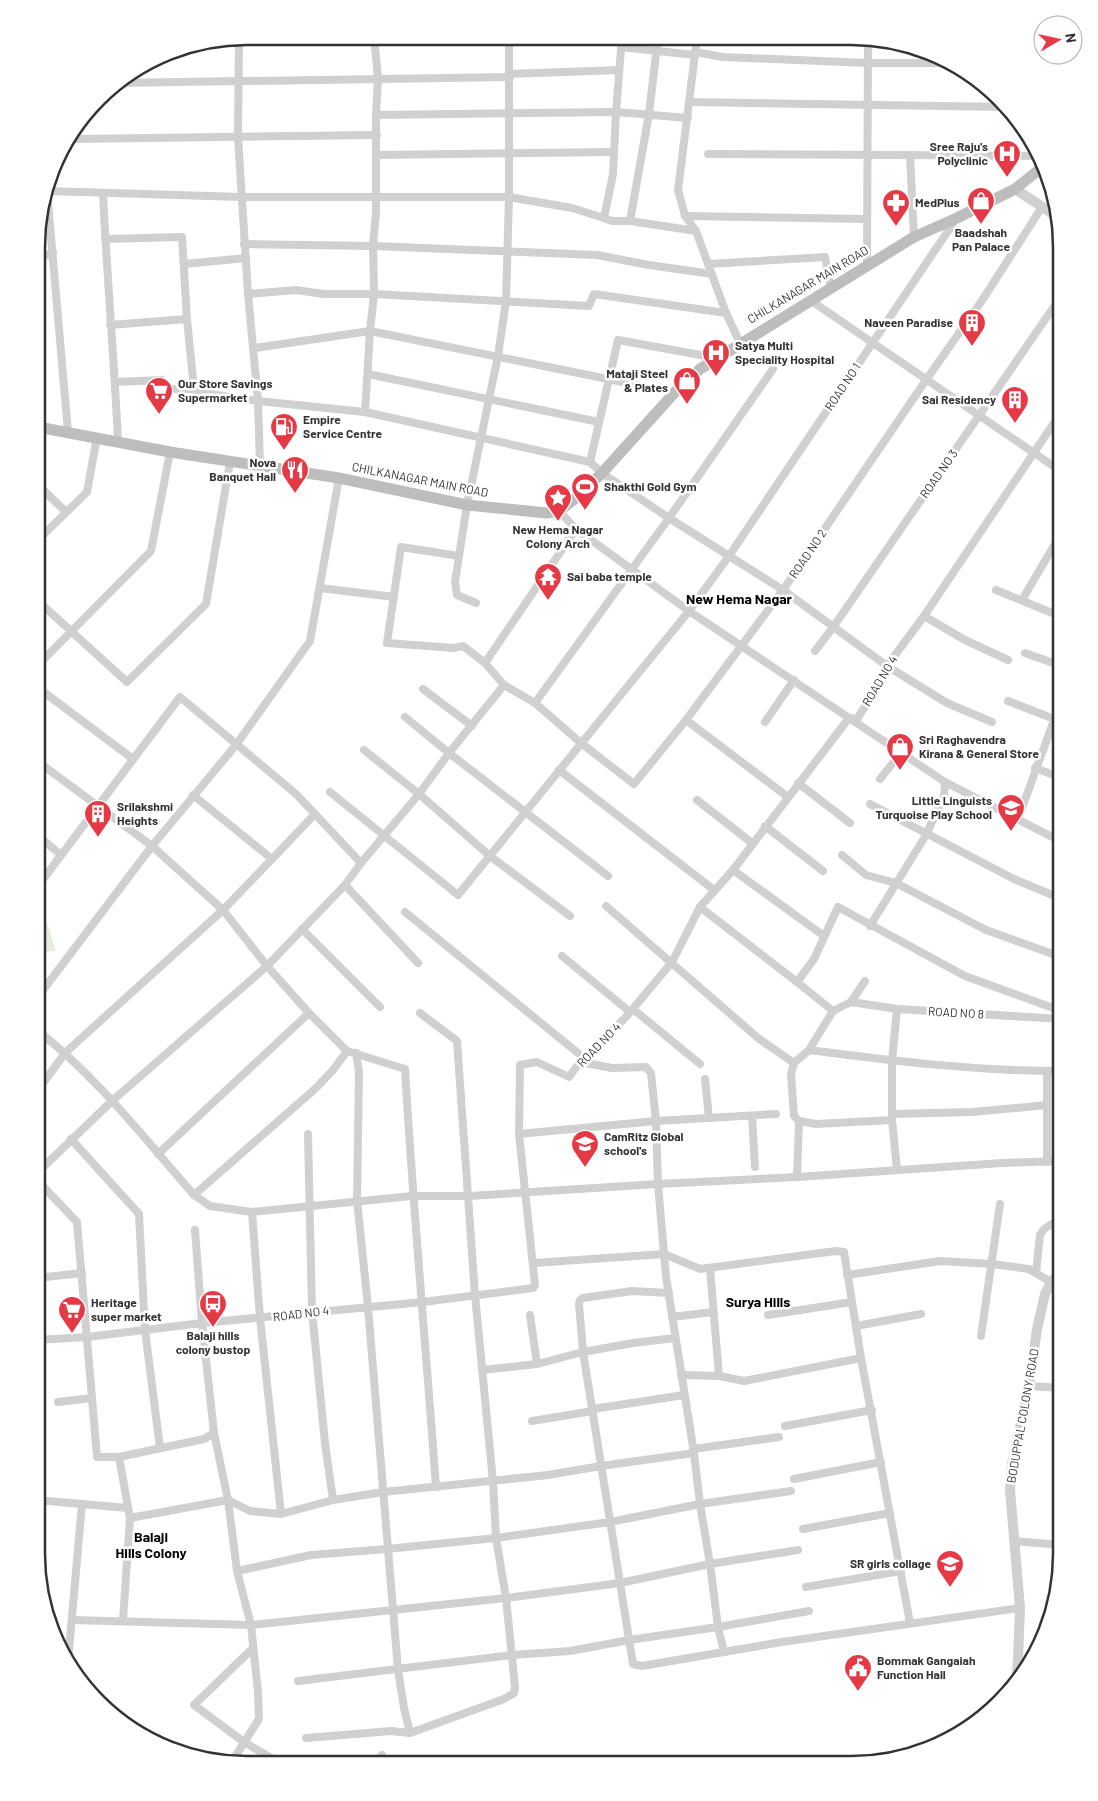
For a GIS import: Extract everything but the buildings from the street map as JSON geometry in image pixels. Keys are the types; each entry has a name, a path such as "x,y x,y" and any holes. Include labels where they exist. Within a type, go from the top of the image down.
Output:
{"main road":[{"name":"CHILKANAGAR MAIN ROAD","path":"45,428 170,452 339,478 467,505 547,513 559,511 576,498 602,473 676,391 700,369 914,237 1014,189 1038,170"}],"street":[{"path":"239,45 238,137 248,294 255,348 260,466"},
{"path":"365,412 374,294 378,78 375,45"},
{"path":"476,603 457,595 455,582 467,505 498,356 506,301 509,197 509,45"},
{"path":"630,221 649,114 657,45"},
{"path":"696,45 678,190 685,216 696,231 726,313 740,343"},
{"path":"867,265 868,45"},
{"path":"604,218 613,174 620,47 723,57 935,63"},
{"path":"130,83 509,75 619,70"},
{"path":"690,102 997,107"},
{"path":"376,115 616,112 688,118"},
{"path":"76,140 376,135"},
{"path":"377,155 614,152"},
{"path":"708,154 1031,156"},
{"path":"910,155 914,237"},
{"path":"1014,189 1050,212"},
{"path":"53,191 242,197 509,197 572,208 612,221 630,221 696,231"},
{"path":"103,193 118,441"},
{"name":"ROAD NO 2","path":"394,597 387,643 454,648 463,646 485,663 504,685 535,703 581,743 634,784 686,720 783,590 983,299 1042,207"},
{"path":"49,209 68,432"},
{"path":"685,216 867,219"},
{"name":"ROAD NO 1","path":"384,836 458,895 689,610 729,556 957,218"},
{"path":"105,239 182,237 194,389"},
{"path":"244,244 374,246 506,253 597,255 712,274"},
{"path":"45,256 53,252"},
{"path":"709,264 825,257 831,288"},
{"path":"184,264 246,258"},
{"path":"248,294 296,290 324,294 374,294 589,306 594,294 726,313"},
{"path":"810,300 1053,466"},
{"name":"ROAD NO 3","path":"814,651 834,626 1053,307"},
{"path":"110,325 187,319"},
{"path":"255,348 370,331 638,385"},
{"path":"590,462 618,340 717,358"},
{"path":"535,703 669,518 773,369"},
{"path":"368,374 599,422"},
{"path":"115,382 162,380"},
{"path":"167,389 194,389 202,393 258,401 365,412 590,462 602,473 669,518 783,590 887,666 946,703 992,722"},
{"name":"ROAD NO 4","path":"45,1339 86,1337 312,1311 423,1302 533,1288 535,1285 534,1263 520,1134 520,1066 537,1062 569,1078 582,1060 631,1011 672,962 700,907 732,870 849,718 857,718 884,677 887,666 924,616 1053,424"},
{"path":"45,533 87,492 97,437"},
{"path":"45,658 151,551 170,452"},
{"path":"45,608 127,682 206,604 230,462"},
{"path":"45,987 152,846 236,745 310,641 339,478"},
{"path":"45,492 66,512"},
{"path":"559,511 576,529 631,570 901,753 945,782 1053,837"},
{"path":"485,663 576,529"},
{"path":"320,588 394,597 401,547 459,556"},
{"path":"1022,600 1053,547"},
{"path":"996,590 1053,613"},
{"path":"924,616 965,640 1008,660"},
{"path":"1024,652 1053,663"},
{"path":"765,722 794,680"},
{"path":"45,1165 112,1101 267,966 345,885 504,685"},
{"path":"423,689 472,726"},
{"path":"45,694 133,759"},
{"path":"45,877 180,697 296,794 361,863"},
{"path":"1008,701 1053,719"},
{"path":"405,717 449,754 608,876"},
{"path":"686,720 788,797"},
{"path":"1018,819 1035,768 1053,731"},
{"path":"364,750 419,794 490,856 570,916"},
{"path":"880,780 901,753"},
{"path":"45,767 152,846 223,910 267,966 309,1014 347,1051 405,1069 412,1196 423,1302 436,1487"},
{"path":"1035,768 1053,775"},
{"path":"560,770 714,890"},
{"path":"870,926 926,835 944,796 945,782"},
{"path":"798,783 850,823"},
{"path":"330,792 384,836"},
{"path":"194,795 272,859"},
{"path":"697,800 752,843"},
{"path":"870,804 926,835 1014,879 1053,894"},
{"path":"45,1081 66,1052 223,910 315,814"},
{"path":"765,826 823,871"},
{"path":"45,842 61,855"},
{"path":"842,856 866,875 896,883 986,930 1053,954"},
{"path":"732,870 824,936"},
{"path":"345,885 418,963"},
{"path":"606,906 758,1038 794,1063"},
{"path":"700,907 833,1011"},
{"path":"797,982 814,959 838,907 965,976 1053,1007"},
{"path":"405,912 582,1060 612,1068 646,1067 651,1073 656,1121 658,1184 664,1254 680,1375 693,1451 718,1627 724,1652"},
{"path":"302,929 380,1007"},
{"path":"562,956 700,1064"},
{"path":"865,981 851,1002 833,1011 809,1050 794,1063 792,1074 794,1116 799,1120 816,1124 1047,1105"},
{"name":"ROAD NO 8","path":"851,1002 897,1009 1053,1018"},
{"path":"897,1009 892,1060 892,1117 898,1170"},
{"path":"306,1738 391,1731 410,1733 504,1699 514,1693 515,1687 506,1598 496,1538 493,1482 475,1295 457,1041 420,1013"},
{"path":"158,1154 309,1014"},
{"path":"45,1036 66,1052 112,1101 194,1195 210,1206 252,1212 412,1196 469,1196 1002,1163 1053,1162"},
{"path":"809,1050 993,1069 1053,1071"},
{"path":"194,1195 315,1089 333,1070 347,1051"},
{"path":"356,1053 359,1072 357,1200 368,1307 398,1670 410,1733"},
{"path":"1047,1071 1048,1162"},
{"path":"705,1078 709,1118"},
{"path":"520,1134 656,1121 776,1114"},
{"path":"752,1116 754,1168"},
{"path":"797,1177 799,1120"},
{"path":"308,1134 312,1311 325,1443 333,1500"},
{"path":"71,1139 139,1214 146,1330 160,1448"},
{"path":"45,1188 77,1222 97,1457 119,1456 204,1439 214,1433"},
{"path":"981,1336 1000,1204"},
{"path":"252,1212 260,1318 281,1514"},
{"path":"1036,1273 1038,1242 1042,1231 1053,1223"},
{"path":"195,1230 202,1323 214,1433 228,1500 237,1571 251,1625 258,1692 258,1719 235,1756"},
{"path":"534,1263 664,1254 700,1269 841,1251 845,1255 861,1358 910,1623"},
{"path":"847,1275 940,1261 992,1264 1029,1269 1051,1282"},
{"path":"710,1268 719,1376"},
{"path":"45,1277 82,1273"},
{"name":"BODUPPAL COLONY ROAD","path":"1017,1668 1020,1608 1010,1490 1012,1464 1029,1386 1037,1329 1045,1294 1051,1282"},
{"path":"669,1292 632,1291 580,1300 583,1352 633,1664 642,1666 910,1623 1020,1608"},
{"path":"768,1315 852,1302"},
{"path":"672,1317 713,1312"},
{"path":"856,1326 921,1314"},
{"path":"530,1316 537,1364"},
{"path":"482,1370 537,1364 583,1352 675,1338"},
{"path":"680,1375 719,1376 744,1381 861,1358"},
{"path":"1029,1386 1053,1388"},
{"path":"532,1421 684,1395"},
{"path":"58,1402 92,1398"},
{"path":"785,1426 872,1410"},
{"path":"130,1518 228,1500 250,1511 281,1514 333,1500 383,1492 493,1482 523,1476 548,1475 779,1437"},
{"path":"119,1456 130,1518 123,1620"},
{"path":"794,1479 881,1462"},
{"path":"237,1571 310,1555 496,1538 610,1522 700,1504 791,1490"},
{"path":"45,1501 128,1508"},
{"path":"69,1650 82,1504"},
{"path":"803,1529 890,1513"},
{"path":"1014,1541 1053,1544"},
{"path":"72,1620 251,1625 506,1598 620,1583 710,1564 798,1550"},
{"path":"806,1587 901,1571"},
{"path":"298,1681 570,1650 809,1611"},
{"path":"252,1649 194,1705 244,1742 268,1756"}],"shaded area":[{"path":"45,916 56,951 45,952"}],"place":[{"name":"Sree Raju's Polyclinic","path":"1007,178"},
{"name":"Baadshah Pan Palace","path":"981,225"},
{"name":"MedPlus","path":"896,227"},
{"name":"Naveen Paradise","path":"972,347"},
{"name":"Satya Multi Speciality Hospital","path":"716,377"},
{"name":"Mataji Steel & Plates","path":"687,405"},
{"name":"Our Store Savings Supermarket","path":"159,415"},
{"name":"Sai Residency","path":"1015,424"},
{"name":"Empire Service Centre","path":"284,451"},
{"name":"Nova Banquet Hall","path":"295,494"},
{"name":"Shakthi Gold Gym","path":"585,511"},
{"name":"New Hema Nagar Colony Arch","path":"558,522"},
{"name":"Sai baba temple","path":"548,601"},
{"name":"Sri Raghavendra Kirana & General Store","path":"900,771"},
{"name":"Little Linguists Turquoise Play School","path":"1011,832"},
{"name":"Srilakshmi Heights","path":"98,838"},
{"name":"CamRitz Global school's","path":"585,1168"},
{"name":"Balaji hills colony bustop","path":"213,1328"},
{"name":"Heritage super market","path":"72,1334"},
{"name":"SR girls collage","path":"950,1588"},
{"name":"Bommak Gangaiah Function Hall","path":"858,1692"}],"district":[{"name":"New Hema Nagar","path":"739,599"},
{"name":"Surya Hills","path":"758,1302"},
{"name":"Balaji Hills Colony","path":"151,1545"}]}
